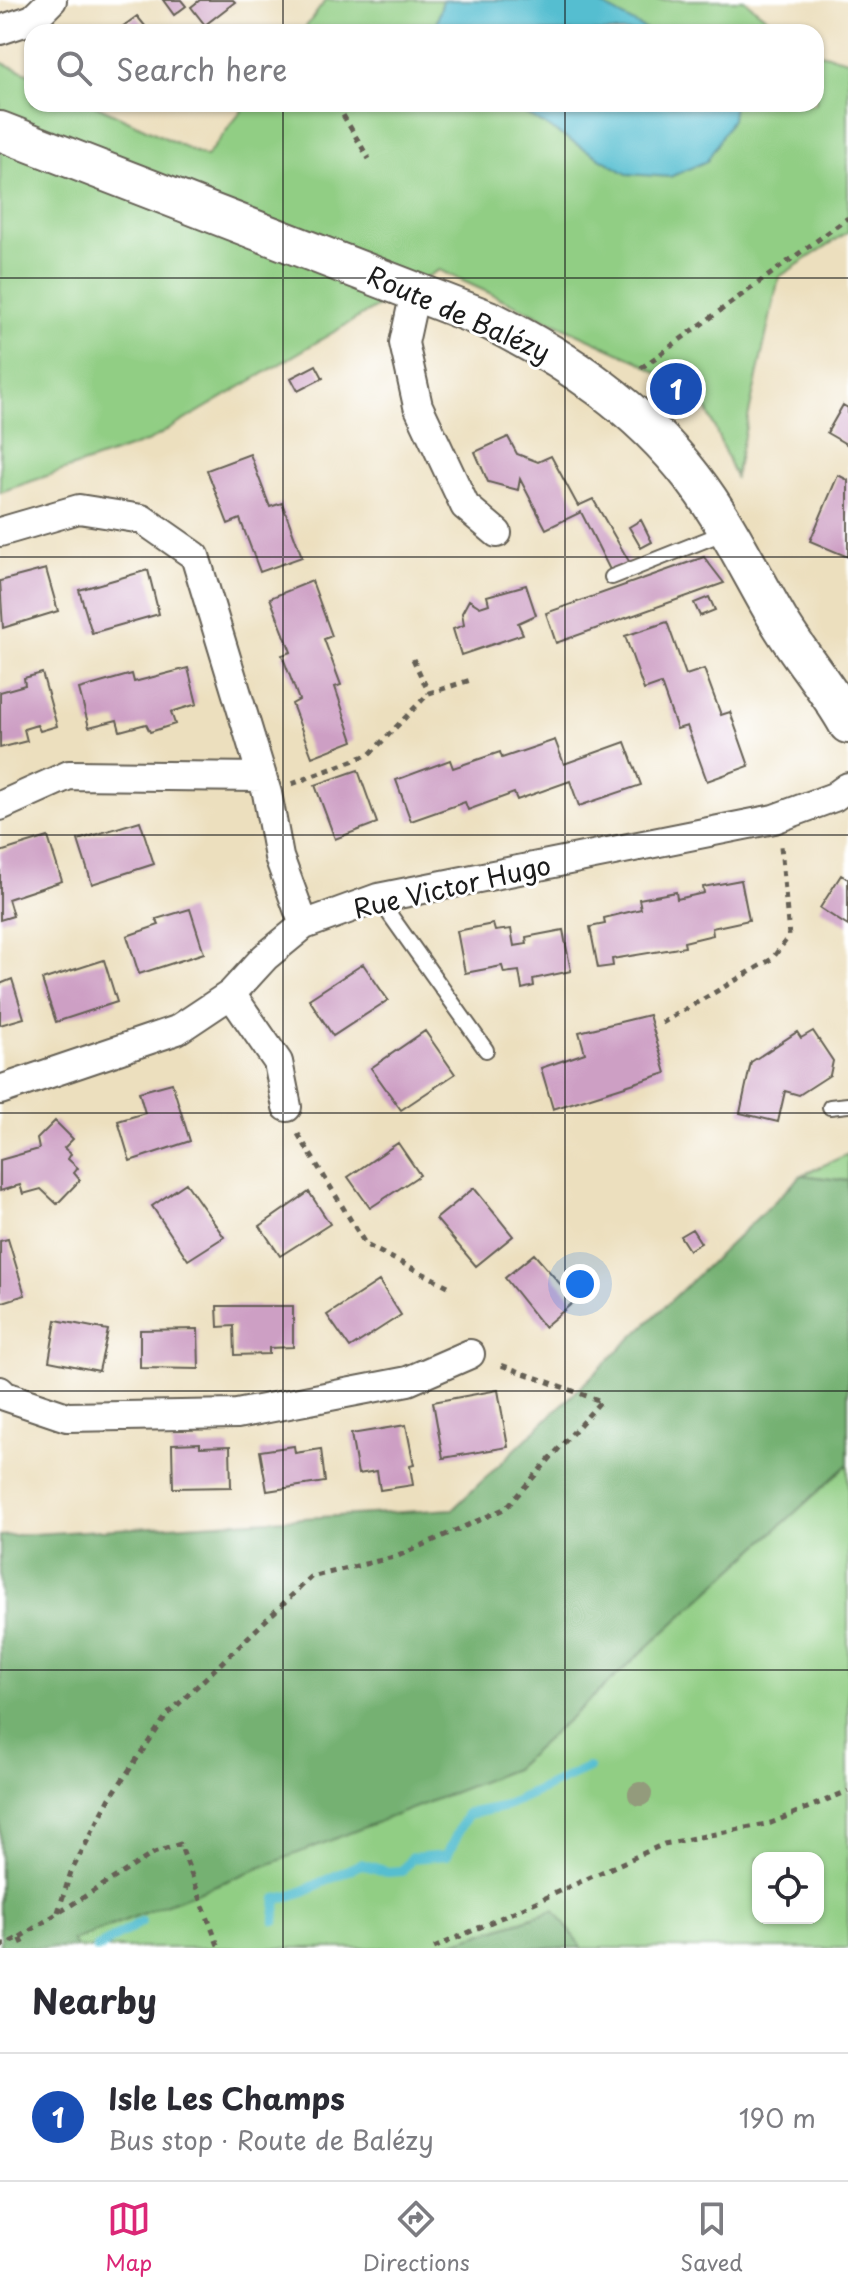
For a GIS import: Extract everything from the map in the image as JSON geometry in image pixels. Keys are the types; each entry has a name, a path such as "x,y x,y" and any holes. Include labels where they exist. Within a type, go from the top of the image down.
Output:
{"main road":[{"name":"Route de Balézy","path":"0,131 491,321 558,355 618,400 692,477 728,531 803,661 838,693 848,724"}],"street":[{"path":"0,30 33,19 52,0"},
{"path":"415,292 404,343 418,406 465,506 497,533"},
{"path":"0,532 79,509 142,519 195,556 265,785 279,857 304,925"},
{"path":"0,806 69,775 265,785"},
{"name":"Rue Victor Hugo","path":"0,1090 177,1030 231,994 265,957 304,925 378,898 774,819 834,797 848,787"},
{"path":"231,994 278,1062 287,1107"},
{"path":"0,1391 5,1396 67,1417 237,1414 408,1381 470,1354"}],"lane":[{"path":"612,577 728,531"},
{"path":"378,898 486,1050"},
{"path":"830,1107 848,1105"}],"path":[{"path":"341,112 369,159"},
{"path":"641,368 848,218"},
{"path":"413,659 429,693"},
{"path":"265,785 370,754 429,693 474,679"},
{"path":"662,1023 772,959 789,936 780,839 774,819"},
{"path":"287,1107 303,1145 366,1245 448,1286"},
{"path":"58,1912 71,1872 110,1798 167,1715 311,1577 398,1556 506,1508 601,1401 470,1354"},
{"path":"434,1948 664,1844 771,1823 848,1791"},
{"path":"0,1947 154,1853 180,1844 219,1948"},
{"path":"20,1937 25,1948"}],"green space":[{"path":"326,0 744,0 775,24 308,24"},
{"path":"824,54 848,60 848,232 779,277 735,477 704,402 638,361 439,270 149,441 0,492 0,62 24,72 24,112 110,112 206,157 241,112 824,112"},
{"path":"848,1154 848,1181 802,1175"},
{"path":"802,1175 848,1181 848,1464 514,1769 72,1941 77,1948 0,1948 0,1536 453,1509"},
{"path":"848,1464 848,1948 582,1948 554,1910 438,1948 77,1948 71,1941 514,1769"},
{"path":"555,1910 582,1948 438,1948"}],"water":[{"path":"443,0 593,0 636,24 436,24"},
{"path":"522,112 733,112 732,119 707,161 670,177 627,174"}],"building":[{"path":"163,0 181,0 186,6 174,15"},
{"path":"200,0 235,2 206,24 191,7"},
{"path":"137,16 144,24 126,24"},
{"path":"316,365 323,378 298,391 291,378"},
{"path":"843,405 848,408 848,445 827,433"},
{"path":"508,437 517,454 538,462 551,456 578,506 593,499 630,563 611,572 581,512 546,529 520,479 518,490 488,482 475,452"},
{"path":"250,454 270,507 282,503 302,557 260,572 240,519 228,524 207,470"},
{"path":"838,475 848,480 848,557 810,541"},
{"path":"641,520 652,542 641,548 629,527"},
{"path":"704,557 724,583 556,643 546,613"},
{"path":"46,569 58,611 3,628 0,581"},
{"path":"148,570 159,614 92,633 79,590"},
{"path":"312,581 332,636 324,639 341,685 335,687 353,741 312,757 292,704 299,700 282,655 291,652 270,598"},
{"path":"526,585 536,615 518,623 523,634 461,655 453,629 464,625 462,613 469,600 480,607 489,604 487,596"},
{"path":"709,597 715,610 700,616 694,603"},
{"path":"667,622 686,675 704,669 721,715 730,712 749,766 707,781 687,726 677,729 661,684 644,690 625,636"},
{"path":"188,668 197,704 171,712 175,724 150,732 146,724 120,731 117,720 89,727 79,689 132,674 134,682"},
{"path":"42,673 57,726 40,731 37,725 24,729 27,741 0,748 0,692 25,685 24,678"},
{"path":"555,740 564,764 625,742 641,785 579,806 570,781 517,800 514,793 468,810 465,802 411,821 396,780 450,760 453,768 500,752 502,758"},
{"path":"358,770 377,823 335,839 315,785"},
{"path":"140,821 154,864 92,884 78,840"},
{"path":"48,837 62,881 8,899 13,916 0,920 0,852"},
{"path":"841,875 848,879 848,926 820,908"},
{"path":"741,880 749,920 712,928 713,935 684,942 685,947 612,959 613,966 598,968 590,927 605,924 604,918 641,909 639,899 676,892 677,899 704,893 703,887"},
{"path":"190,909 204,953 139,974 127,936 159,925 156,919"},
{"path":"493,924 495,931 511,929 514,946 527,944 526,937 563,930 571,971 533,979 534,986 522,989 519,971 504,973 502,966 465,973 457,931"},
{"path":"104,960 117,1002 56,1022 42,980"},
{"path":"363,964 388,1000 333,1036 309,999"},
{"path":"12,979 24,1018 0,1025 0,984"},
{"path":"649,1015 666,1073 553,1109 541,1068 585,1053 579,1032"},
{"path":"425,1031 455,1074 401,1110 371,1068"},
{"path":"813,1031 833,1061 830,1075 799,1095 785,1091 778,1122 740,1113 751,1062 797,1032 801,1038"},
{"path":"172,1083 190,1141 130,1161 118,1121 145,1113 139,1092"},
{"path":"55,1121 73,1139 64,1148 71,1154 68,1159 78,1168 74,1173 80,1180 57,1204 41,1189 23,1194 20,1185 0,1191 0,1160 39,1149 37,1139"},
{"path":"398,1143 420,1175 370,1208 348,1177"},
{"path":"186,1183 224,1237 188,1260 152,1206"},
{"path":"474,1188 513,1236 476,1266 436,1219"},
{"path":"309,1192 330,1224 280,1256 260,1226"},
{"path":"692,1229 701,1243 689,1250 680,1236"},
{"path":"8,1239 25,1295 0,1303 0,1241"},
{"path":"534,1254 575,1301 544,1327 505,1278"},
{"path":"379,1281 401,1315 350,1348 327,1315"},
{"path":"217,1306 293,1306 293,1347 269,1348 269,1354 235,1355 234,1326 218,1327"},
{"path":"56,1320 108,1330 99,1371 49,1361"},
{"path":"198,1329 199,1369 140,1368 140,1330"},
{"path":"498,1390 508,1447 443,1458 433,1402"},
{"path":"406,1425 414,1465 410,1466 413,1485 380,1490 377,1471 358,1474 351,1434"},
{"path":"200,1443 200,1447 230,1446 231,1487 173,1488 172,1444"},
{"path":"294,1446 295,1453 321,1449 325,1482 267,1491 260,1451"}],"waterway":[{"path":"275,1920 277,1899 295,1895 361,1864 388,1872 402,1871 412,1858 447,1855 467,1814 502,1807 588,1768"},
{"path":"97,1948 141,1922"}],"place":[{"name":"Isle Les Champs","path":"676,389"}]}
